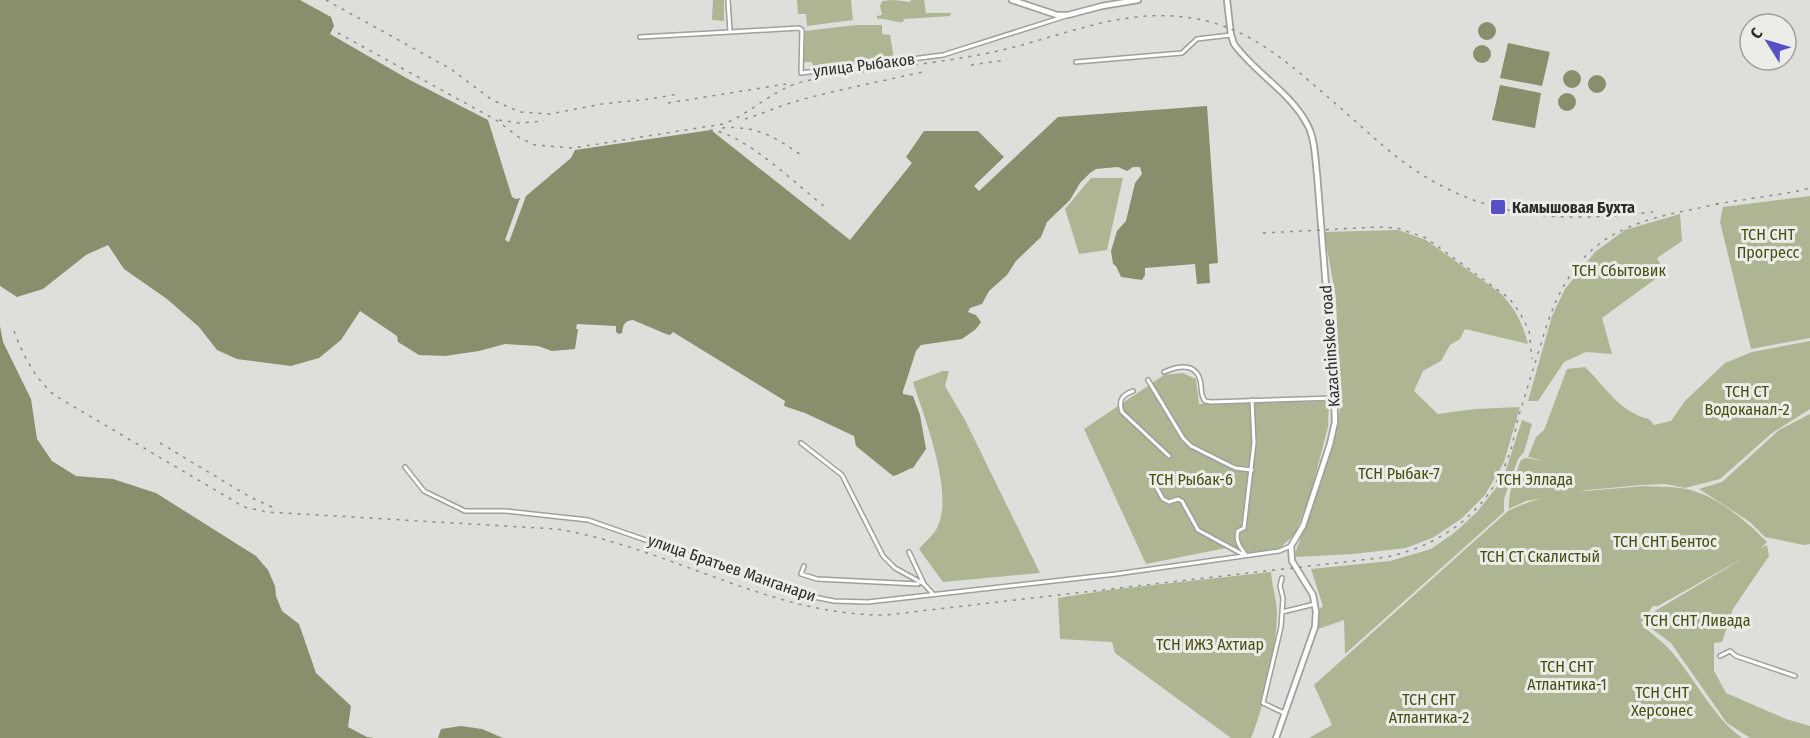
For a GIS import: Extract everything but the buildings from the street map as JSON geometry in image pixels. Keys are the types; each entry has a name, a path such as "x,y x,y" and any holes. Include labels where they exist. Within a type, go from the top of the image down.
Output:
{"main road":[{"path":"1012,0 1058,15 1068,15 1138,0"},
{"name":"Kazachinskoe road","path":"1227,0 1231,35 1240,52 1296,108 1308,125 1317,174 1335,422 1303,526 1291,546"},
{"path":"1276,738 1312,639 1316,620 1315,604 1308,586 1292,561 1291,546"}],"street":[{"path":"640,38 730,32 728,0"},
{"name":"улица Рыбаков","path":"730,32 799,28 802,30 801,73 943,55 1068,15"},
{"path":"1076,62 1182,53 1197,39 1231,35"},
{"path":"1164,372 1174,367 1184,366 1195,371 1200,378 1202,397 1205,401 1335,398"},
{"path":"1148,380 1183,438 1191,446 1235,468 1252,470"},
{"path":"1133,391 1122,398 1120,405 1122,412 1169,456"},
{"path":"1246,555 1238,545 1236,536 1238,531 1244,528 1252,470 1254,443 1252,400"},
{"path":"801,443 842,475 883,556 895,568 924,584"},
{"name":"улица Братьев Манганари","path":"405,467 424,491 465,512 505,511 588,520 804,595 834,601 868,602 1116,574 1279,551 1291,546"},
{"path":"1149,474 1163,499 1169,502 1178,499 1182,501 1198,530 1246,555"},
{"path":"909,552 924,584 933,594"},
{"path":"804,566 801,574 817,579 924,584"},
{"path":"1282,578 1280,586 1283,598 1282,612 1275,656 1263,703 1285,713"},
{"path":"1282,612 1315,604"},
{"path":"1720,656 1730,651 1736,656 1795,676"}],"green space":[{"path":"713,0 724,0 724,21 712,20"},
{"path":"797,0 851,0 853,20 807,26 806,14 798,14"},
{"path":"911,0 924,0 926,13 951,13 950,16 904,19 903,22 877,19 877,16 882,15 880,6 882,1 910,2"},
{"path":"856,25 882,25 882,34 890,35 894,58 813,66 812,62 803,62 805,31"},
{"path":"1091,178 1123,178 1107,250 1079,254 1065,209"},
{"name":"ТСН СНТ Прогресс","path":"1810,196 1810,338 1751,349 1720,222 1723,207"},
{"name":"ТСН Сбытовик","path":"1680,214 1682,241 1657,258 1665,272 1602,318 1612,354 1586,352 1564,362 1538,401 1528,401 1552,316 1565,289 1595,252 1625,230"},
{"name":"ТСН Рыбак-7","path":"1398,230 1426,240 1499,292 1521,322 1528,344 1465,329 1460,339 1450,345 1441,361 1423,371 1414,391 1438,414 1475,409 1520,407 1504,462 1485,495 1461,519 1434,537 1406,548 1294,557 1338,427 1340,404 1336,298 1324,232"},
{"name":"ТСН СТ Водоканал-2","path":"1810,341 1810,409 1772,433 1720,479 1685,488 1665,484 1589,490 1526,501 1509,509 1511,490 1521,460 1526,458 1544,461 1528,457 1536,437 1544,430 1567,369 1585,367 1621,405 1649,419 1654,425 1671,421 1685,401 1725,363 1752,352"},
{"path":"949,371 945,386 965,420 1040,573 943,582 919,549 937,528 942,513 942,496 936,455 913,382"},
{"name":"ТСН Рыбак-6","path":"1183,373 1196,379 1199,404 1329,401 1328,427 1311,492 1295,534 1280,548 1251,553 1231,547 1146,564 1084,429 1164,375"},
{"path":"1810,414 1810,544 1804,545 1765,537 1750,522 1699,489 1722,482 1779,430"},
{"path":"1522,420 1532,424 1524,452 1518,459 1504,499 1504,512 1345,654 1344,620 1318,629 1318,611 1323,606 1311,569 1390,561 1431,549 1454,533 1477,512 1503,479"},
{"path":"1643,486 1680,488 1704,495 1738,516 1767,542 1761,548 1767,545 1769,556 1733,609 1722,642 1714,643 1714,671 1726,693 1786,719 1810,726 1810,738 1750,738 1727,723 1671,643 1652,629 1649,620 1655,611 1747,556 1658,606 1653,606 1641,623 1678,659 1712,707 1721,718 1742,738 1309,738 1332,725 1314,685 1508,511 1523,504 1556,495"},
{"name":"ТСН ИЖЗ Ахтиар","path":"1271,572 1277,609 1276,629 1265,694 1251,738 1231,738 1115,653 1112,642 1060,639 1058,598"}],"shaded area":[{"path":"0,0 300,0 331,17 334,26 330,34 408,79 488,120 512,197 520,198 505,240 509,242 526,196 571,158 575,150 711,130 850,240 912,163 906,157 924,131 978,131 1004,157 974,186 979,191 1058,117 1207,106 1218,263 1209,264 1210,283 1197,284 1195,264 1145,268 1142,280 1121,277 1113,264 1111,251 1117,231 1126,221 1135,183 1142,174 1140,167 1133,167 1127,171 1118,167 1096,169 1080,183 1070,200 1047,222 1041,237 1016,261 1007,275 989,291 982,304 970,308 968,312 976,315 981,322 976,329 962,339 921,345 916,351 903,394 913,396 920,415 926,449 913,468 893,476 856,446 854,436 805,413 784,406 785,401 673,332 670,335 666,334 633,320 626,322 622,333 619,334 616,332 616,326 577,324 575,349 552,351 538,346 505,344 445,356 419,355 398,342 397,336 360,311 341,340 319,358 291,366 237,359 217,350 199,327 167,299 124,269 108,245 86,255 43,289 17,297 0,286"},
{"path":"1483,22 1491,22 1496,27 1494,38 1483,40 1478,35 1478,27"},
{"path":"1508,43 1550,52 1542,86 1500,78"},
{"path":"1478,45 1486,45 1491,50 1489,61 1478,63 1473,58 1473,50"},
{"path":"1572,70 1578,73 1581,79 1578,85 1572,88 1566,85 1563,79 1566,73"},
{"path":"1597,75 1603,78 1606,84 1603,90 1597,93 1591,90 1588,84 1591,78"},
{"path":"1500,85 1541,93 1535,128 1492,120"},
{"path":"1567,93 1573,96 1576,102 1573,108 1567,111 1561,108 1558,102 1561,96"},
{"path":"0,326 3,342 31,399 37,439 52,461 76,476 113,479 156,493 256,556 268,570 282,611 299,624 316,673 351,706 348,727 367,737 374,738 0,738"},
{"path":"461,726 482,729 503,738 438,738 441,729"}],"railway":[{"path":"326,0 451,69 492,100 520,112 550,114 602,104 678,94"},
{"path":"338,33 496,120 520,138 535,145 573,148 723,124 788,87 814,79 978,55 1121,19 1150,16 1180,17 1211,22 1228,28 1274,53 1406,164 1436,183 1465,197 1495,207 1555,216 1587,217 1653,212"},
{"path":"971,65 1007,60"},
{"path":"745,119 790,103 927,71"},
{"path":"668,103 786,84"},
{"path":"499,120 519,123 544,121"},
{"path":"722,128 746,129 766,134 804,157"},
{"path":"710,130 723,133 754,150 825,207"},
{"path":"1716,204 1810,188"},
{"path":"14,331 30,365 54,395 244,507 267,512 556,529 639,550 760,593 801,605 843,612 886,615 1387,557 1426,544 1444,535 1475,510 1499,477 1510,453 1518,418 1550,315 1563,287 1580,262 1603,241 1631,226 1661,216 1723,203"},
{"path":"1263,233 1378,227 1397,228 1426,238 1509,298 1529,330 1532,359"},
{"path":"160,443 250,497 274,508"}],"place":[{"name":"Камышовая Бухта","path":"1498,207"}],"park label":[{"name":"ТСН Эллада","path":"1535,479"},
{"name":"ТСН СНТ Бентос","path":"1665,541"},
{"name":"ТСН СТ Скалистый","path":"1540,556"},
{"name":"ТСН СНТ Ливада","path":"1697,620"},
{"name":"ТСН СНТ Атлантика-1","path":"1567,675"},
{"name":"ТСН СНТ Херсонес","path":"1662,701"},
{"name":"ТСН СНТ Атлантика-2","path":"1429,708"}]}
